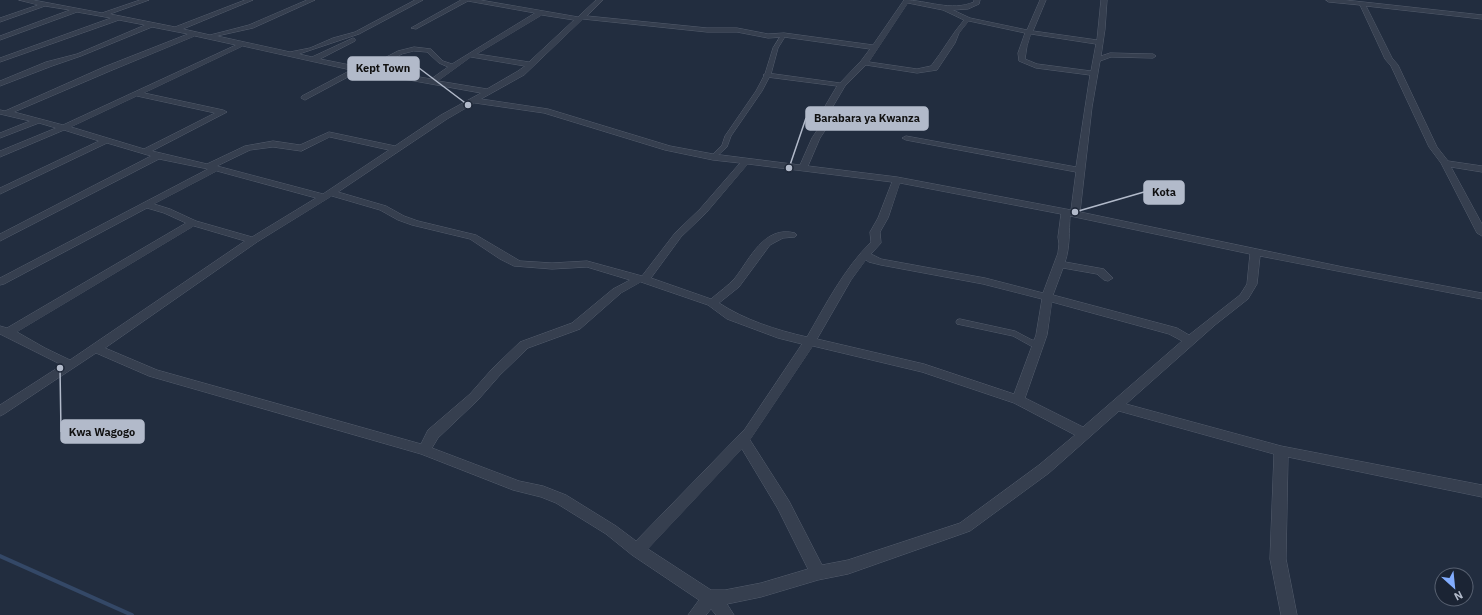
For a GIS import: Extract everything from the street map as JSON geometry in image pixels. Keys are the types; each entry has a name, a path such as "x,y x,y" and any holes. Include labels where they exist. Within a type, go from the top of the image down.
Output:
{"street":[{"path":"22,0 153,24 357,69 433,81 488,92"},
{"path":"102,15 146,0"},
{"path":"177,29 250,0"},
{"path":"204,35 224,34 240,30 312,0"},
{"path":"291,54 312,49 335,39 356,33 419,0"},
{"path":"414,28 466,0"},
{"path":"471,0 540,13 579,18 703,30 737,30 773,36 784,35 874,47"},
{"path":"0,411 71,365 253,240 327,195 473,100 521,73 600,0"},
{"path":"803,168 816,138 824,126 828,108 842,85 864,62 907,0 945,8 968,19 1029,32 1099,42"},
{"path":"945,8 968,7 976,3 977,0"},
{"path":"1043,0 1038,16 1029,32 1021,60 1036,66 1095,74"},
{"path":"1018,400 1038,343 1042,340 1042,328 1046,313 1047,297 1058,264 1062,259 1065,245 1063,239 1080,170 1088,107 1095,74 1104,0"},
{"path":"1329,0 1482,17"},
{"path":"0,20 46,4"},
{"path":"1362,4 1389,59 1394,65 1433,147 1445,163 1482,233"},
{"path":"0,38 77,10"},
{"path":"433,81 470,55 540,13"},
{"path":"0,60 118,18"},
{"path":"864,62 917,71 934,68 952,43 956,33 968,19"},
{"path":"0,84 49,64 79,55 153,24"},
{"path":"3,113 196,33"},
{"path":"713,157 725,146 728,136 759,91 767,75 778,41 784,35"},
{"path":"312,60 353,40"},
{"path":"0,154 63,128 243,44"},
{"path":"367,70 400,52 414,49 429,50 441,62 453,67"},
{"path":"470,55 529,64"},
{"path":"1096,60 1110,55 1153,56"},
{"path":"305,98 357,69"},
{"path":"767,75 842,85"},
{"path":"136,94 223,112 194,128 164,140 144,152"},
{"path":"473,100 545,112 668,148 713,157 896,180 1070,213 1482,296"},
{"path":"3,113 39,120 158,156 213,167 383,208 400,218 415,223 473,237 504,257 518,264 552,266 587,264 642,279 712,303 726,313 782,335 924,368 1018,400 1083,433"},
{"path":"0,136 39,120"},
{"path":"0,282 146,206 213,167 228,156 248,148 273,144 301,148 329,134 396,149"},
{"path":"906,138 1080,170"},
{"path":"0,191 105,141"},
{"path":"0,238 158,156"},
{"path":"424,450 433,434 474,396 524,345 576,326 618,291 642,279 678,235 703,212 745,162"},
{"path":"1445,163 1482,169"},
{"path":"637,550 750,432 810,341 846,279 865,254 876,243 875,232 883,218 896,180"},
{"path":"146,206 167,211 193,224 253,240"},
{"path":"4,331 193,224"},
{"path":"712,303 728,292 738,282 766,242 779,236 792,235"},
{"path":"95,348 161,375 424,450 518,486 543,492 561,499 611,530 637,550 703,594 711,597 725,597 761,590 848,567 965,527 1008,498 1044,469 1083,433 1191,341 1211,322 1244,297 1252,284 1256,251"},
{"path":"865,254 873,260 881,262 986,280 1007,288 1047,297 1173,331 1191,341"},
{"path":"1058,264 1100,271 1108,278"},
{"path":"960,322 1015,334 1031,343 1038,343"},
{"path":"4,331 71,365"},
{"path":"1115,405 1281,451 1482,491"},
{"path":"743,440 758,460 793,520 818,574"},
{"path":"1281,451 1278,559 1289,615"},
{"path":"696,615 711,597"},
{"path":"711,597 726,615"}],"waterway":[{"path":"0,556 132,615"}],"place":[{"name":"Kept Town","path":"468,105"},
{"name":"Barabara ya Kwanza","path":"789,168"},
{"name":"Kota","path":"1075,212"},
{"name":"Kwa Wagogo","path":"60,368"}]}
